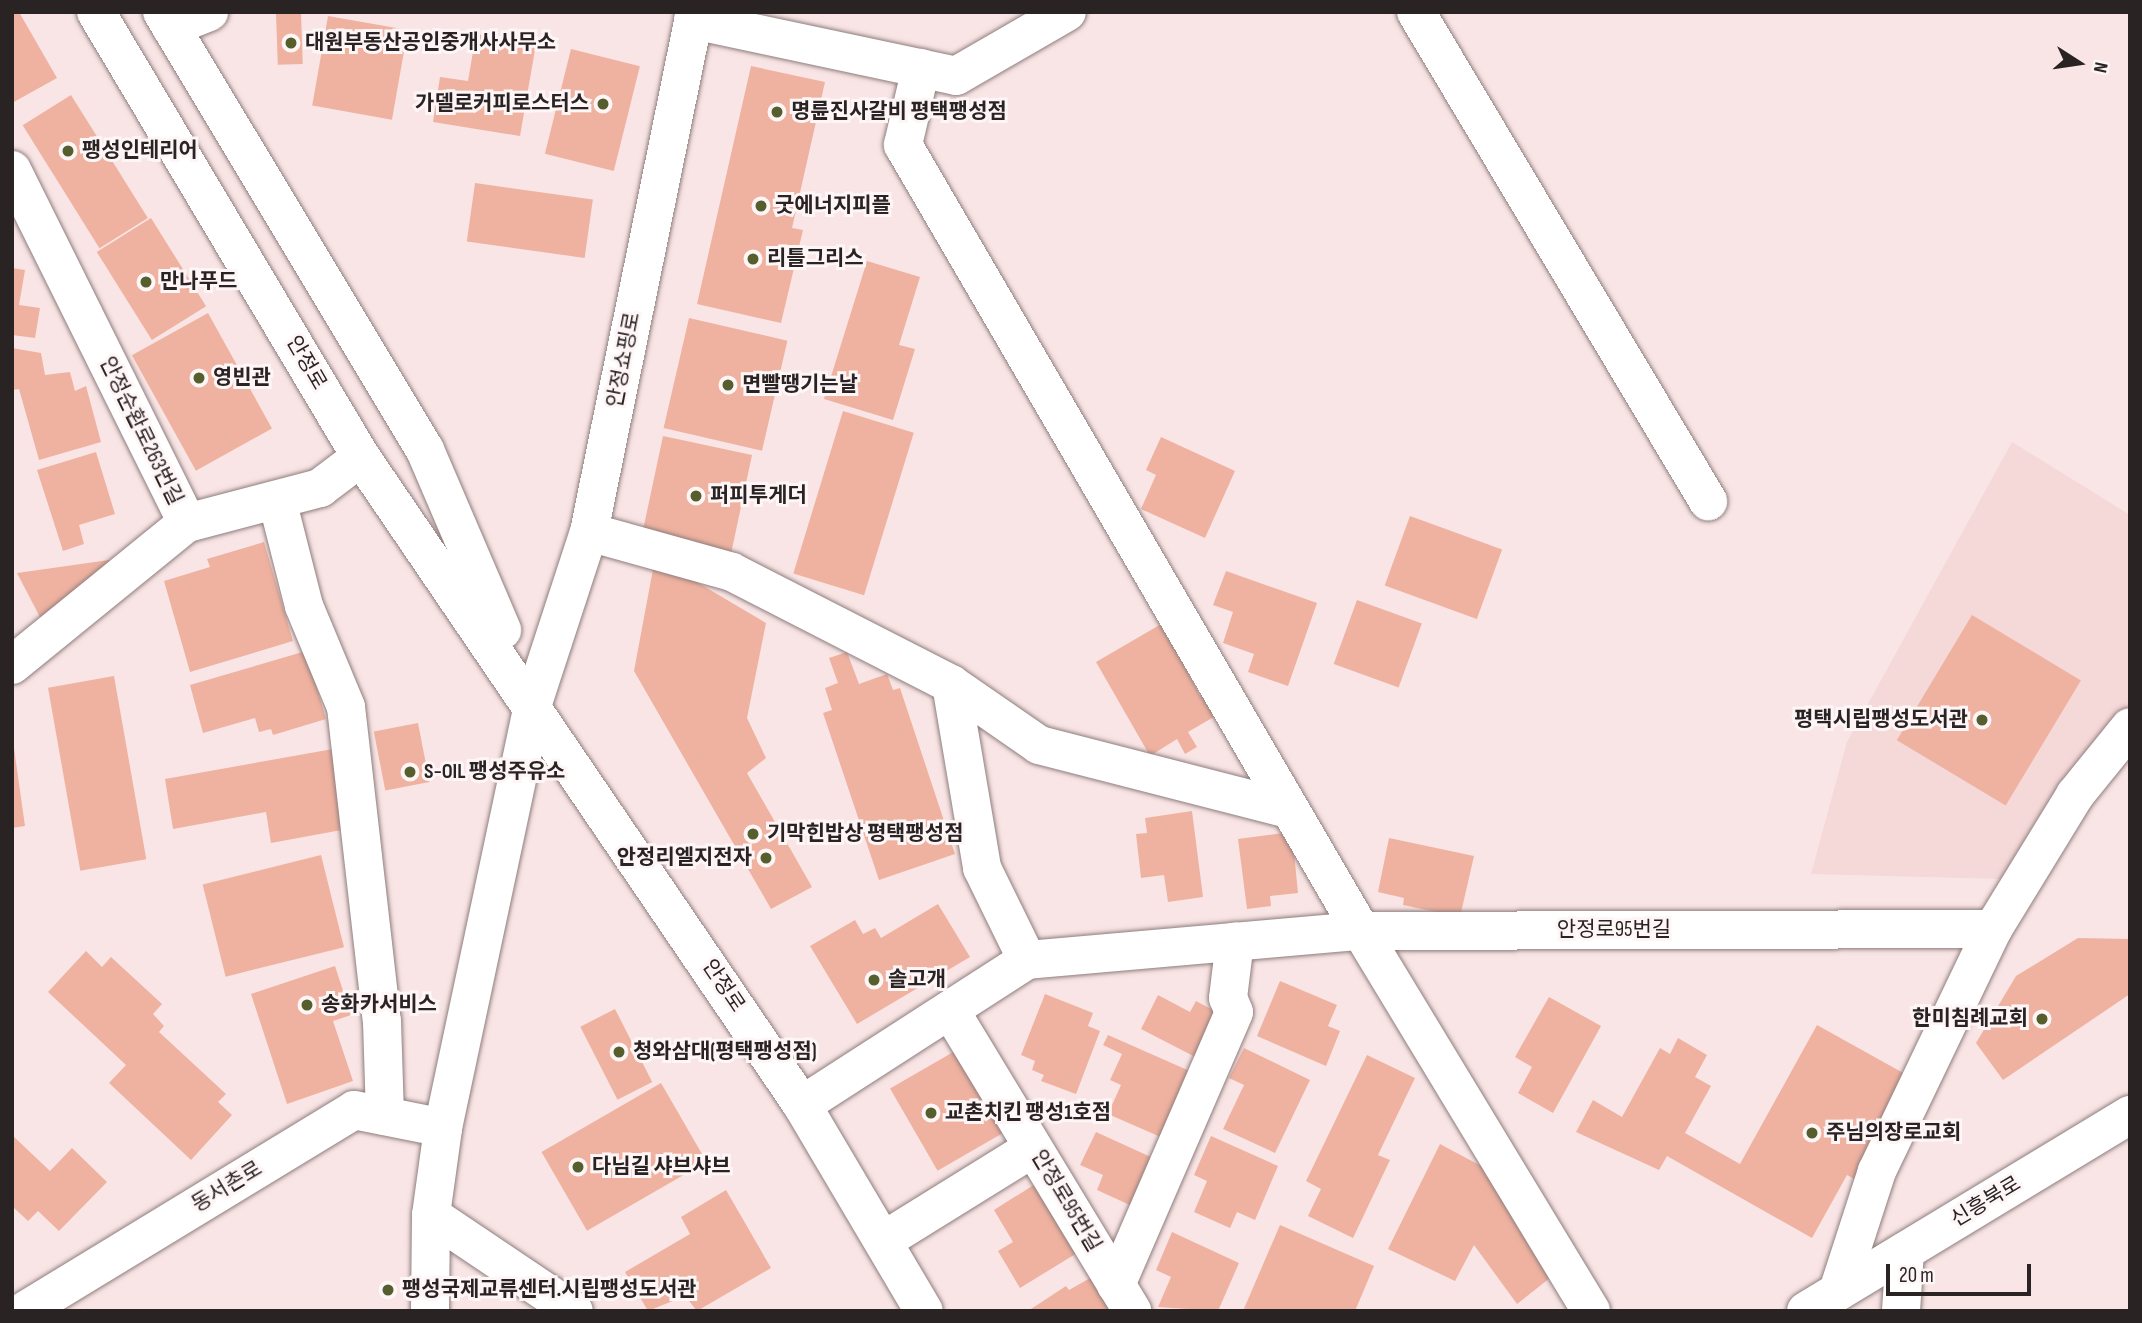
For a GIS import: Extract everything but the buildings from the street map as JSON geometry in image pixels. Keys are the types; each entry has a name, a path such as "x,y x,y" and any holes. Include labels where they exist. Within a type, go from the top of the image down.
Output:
{"street":[{"name":"안정로","path":"96,12 361,457 533,703 802,1105 924,1311"},
{"path":"167,20 209,12"},
{"path":"694,16 956,76 1067,12"},
{"path":"1416,12 1708,501"},
{"name":"안정쇼핑로","path":"533,703 589,532 694,16"},
{"name":"안정로","path":"167,20 425,450 533,703"},
{"path":"921,68 903,145 1289,809 1591,1311"},
{"name":"안정순환로263번길","path":"12,170 187,523 320,488 361,457"},
{"path":"277,500 304,606 346,707 382,1021 385,1116"},
{"path":"12,665 187,523"},
{"path":"589,532 733,572 951,684 1040,745 1289,809"},
{"path":"951,684 982,868 1027,960"},
{"path":"430,1311 431,1215 443,1128 533,703"},
{"path":"1838,1291 1877,1171 1993,929 2075,794 2130,727"},
{"name":"안정로95번길","path":"802,1105 1027,960 1361,931 1993,929"},
{"name":"안정로95번길","path":"1124,1298 1234,1012 1228,998 1235,941"},
{"name":"안정로95번길","path":"950,1010 1124,1298"},
{"name":"동서촌로","path":"24,1311 354,1110 443,1128"},
{"name":"신흥북로","path":"1806,1311 2130,1115"},
{"path":"883,1241 1033,1148"},
{"path":"431,1215 574,1311"},
{"path":"1901,1311 1905,1251"}],"shaded area":[{"path":"2012,442 2130,515 2130,708 2001,879 1811,874 1847,742"}],"place":[{"name":"대원부동산공인중개사사무소","path":"291,43"},
{"name":"가델로커피로스터스","path":"603,104"},
{"name":"명륜진사갈비 평택팽성점","path":"777,112"},
{"name":"팽성인테리어","path":"68,151"},
{"name":"굿에너지피플","path":"761,206"},
{"name":"리틀그리스","path":"753,259"},
{"name":"만나푸드","path":"146,282"},
{"name":"영빈관","path":"199,378"},
{"name":"면빨땡기는날","path":"728,385"},
{"name":"퍼피투게더","path":"696,496"},
{"name":"평택시립팽성도서관","path":"1982,720"},
{"name":"S-OIL 팽성주유소","path":"410,772"},
{"name":"기막힌밥상 평택팽성점","path":"753,834"},
{"name":"안정리엘지전자","path":"766,858"},
{"name":"솔고개","path":"874,980"},
{"name":"송화카서비스","path":"307,1005"},
{"name":"한미침례교회","path":"2042,1019"},
{"name":"청와삼대(평택팽성점)","path":"619,1052"},
{"name":"교촌치킨 팽성1호점","path":"931,1113"},
{"name":"주님의장로교회","path":"1812,1133"},
{"name":"다님길 샤브샤브","path":"578,1167"},
{"name":"팽성국제교류센터.시립팽성도서관","path":"388,1290"}]}
